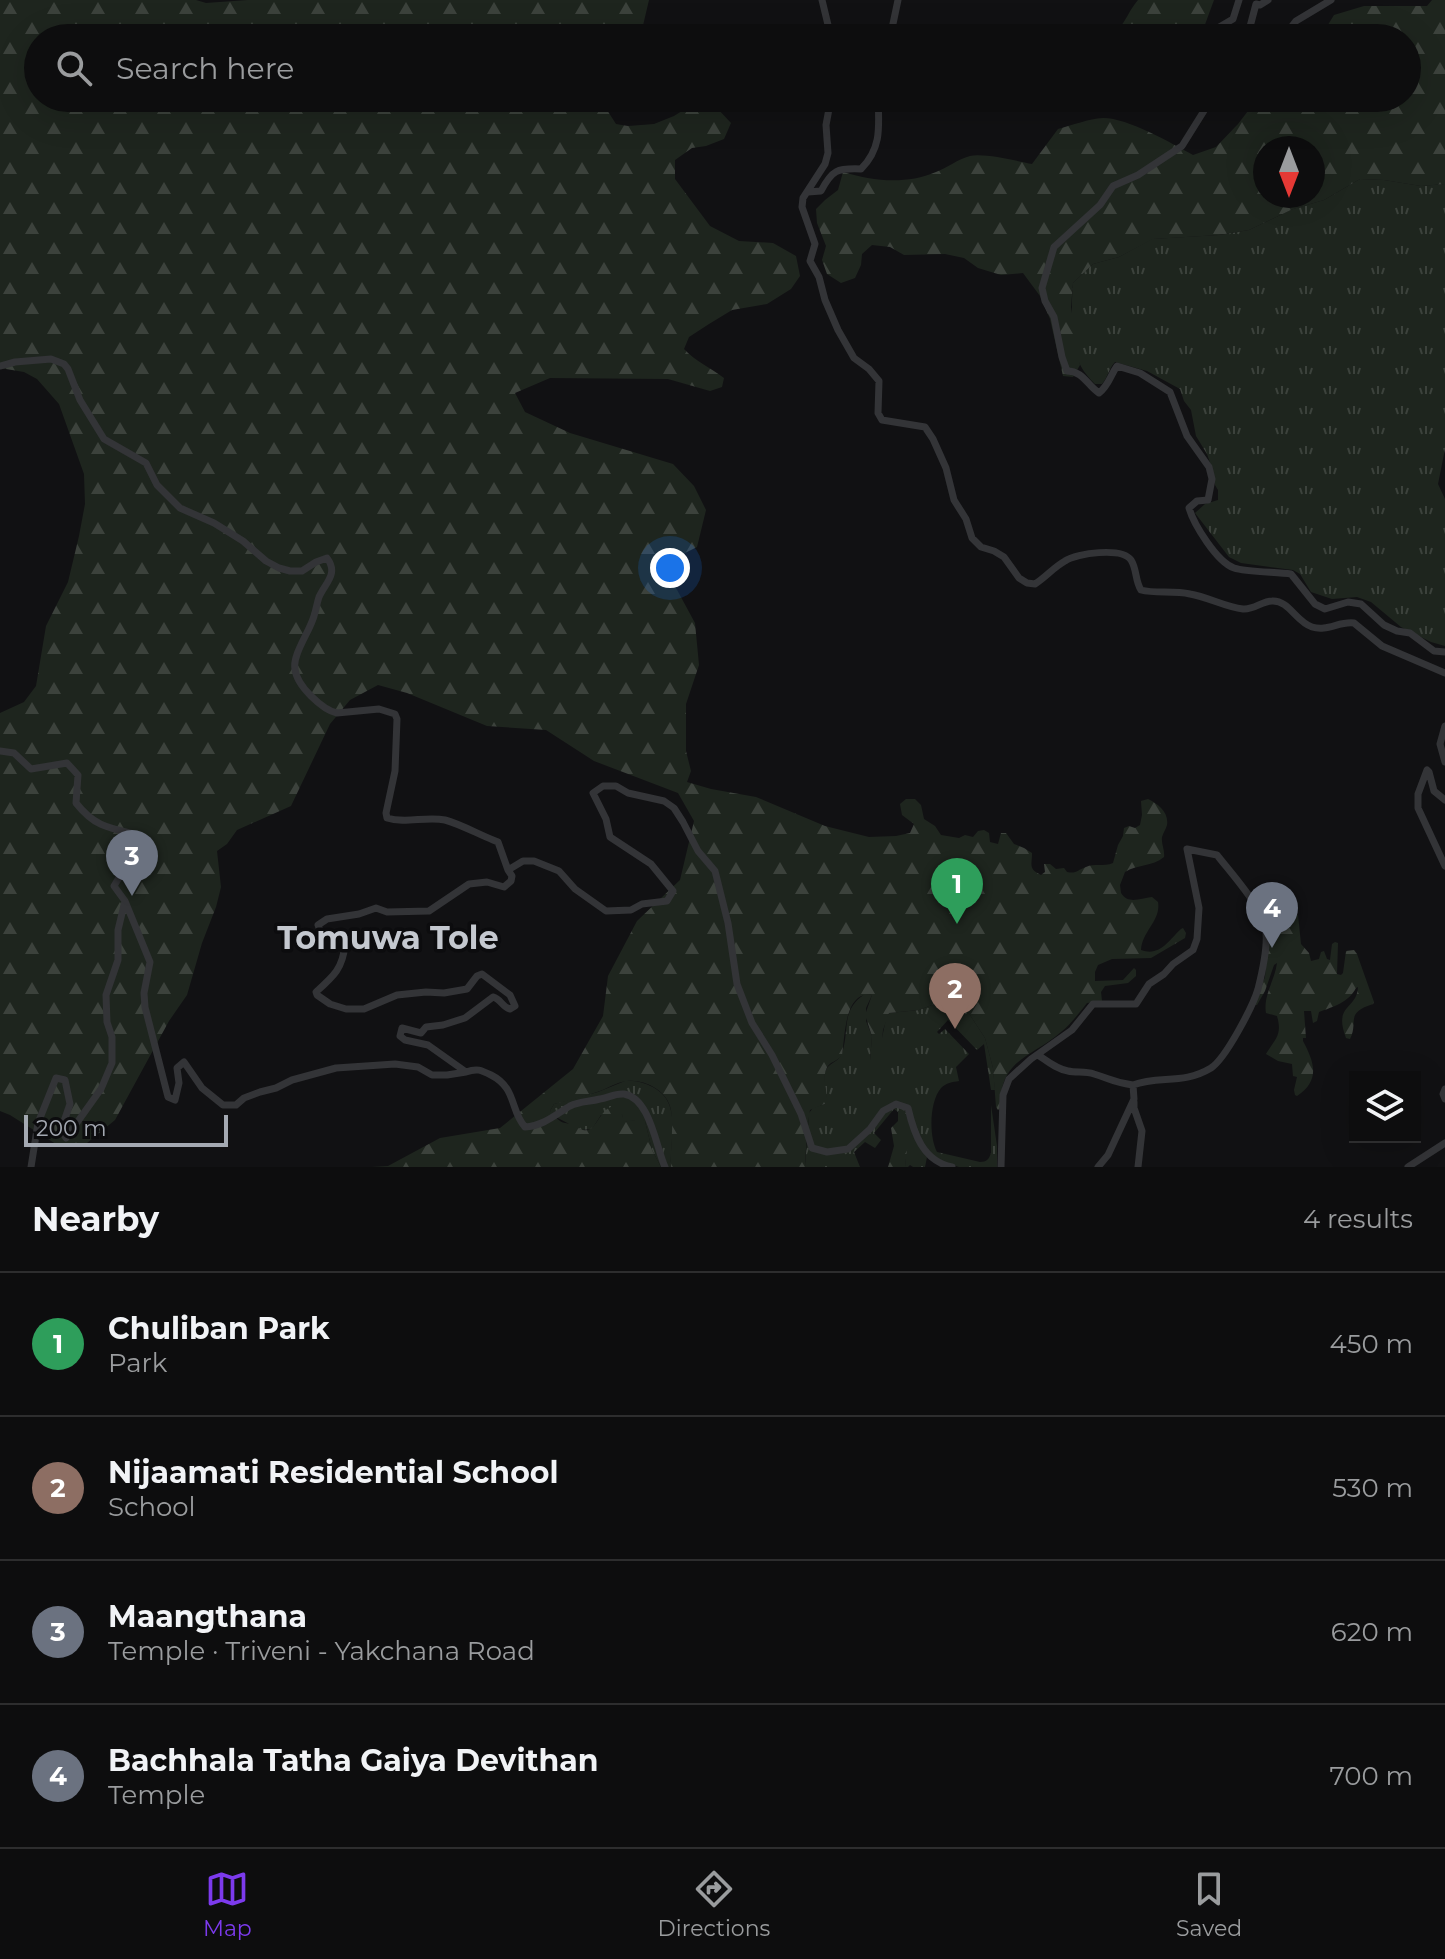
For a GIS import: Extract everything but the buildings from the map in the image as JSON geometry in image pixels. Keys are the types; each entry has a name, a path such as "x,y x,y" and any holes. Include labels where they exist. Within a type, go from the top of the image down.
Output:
{"street":[{"path":"822,0 828,24"},
{"path":"893,24 898,0"},
{"path":"1224,24 1233,19 1239,0"},
{"path":"1250,24 1256,2 1260,5 1268,0"},
{"path":"1294,24 1331,0"},
{"path":"828,112 825,164 803,198 802,207 815,244 810,261 838,330 854,358 879,381 878,413 882,420 925,427 946,468 954,500 966,519 972,538 981,547 1004,557 1019,578 1035,584 1072,557 1115,552 1128,557 1133,563 1138,585 1146,592 1189,593 1245,609 1266,602 1283,603 1301,622 1311,627 1322,629 1354,623 1382,646 1445,673"},
{"path":"808,192 821,191 829,176 840,169 861,169 867,163 874,153 877,140 878,112"},
{"path":"1203,112 1182,146 1138,175 1113,186 1100,205 1054,247 1042,288 1054,317 1067,371 1081,374 1099,393 1108,386 1117,366 1140,373 1170,392 1187,436 1209,467 1212,479 1208,500 1197,501 1189,508 1192,520 1215,552 1232,568 1291,574 1315,604 1325,609 1348,602 1361,604 1384,625 1410,633 1434,651 1445,652"},
{"path":"0,366 51,359 64,364 80,400 104,439 146,463 157,485 180,508 214,523 279,568 302,571 327,558 331,563 332,575 318,599 314,617 295,660 300,684 332,712 379,709 395,714 395,771 387,818 446,820 498,842 512,876 504,887 487,882 469,884 429,911 387,912 376,908 327,919 318,925 320,930 340,938 345,944 342,964 316,992 330,1004 346,1009 364,1009 397,995 467,989 482,974 510,995 515,1006 510,1009 505,1007 498,998 493,997 465,1018 426,1027 421,1033 402,1028 400,1036 428,1045 466,1072"},
{"path":"1444,728 1445,762"},
{"path":"0,751 14,753 31,769 67,763 78,775 76,803 88,818 110,829 135,834 126,866 114,886 125,901 150,962 144,993 145,1007 168,1097 175,1100 179,1083 177,1068 184,1062 202,1088 223,1105 236,1105 244,1098 292,1080 336,1068 395,1064 418,1067 432,1075 483,1070 502,1082 525,1127 549,1120 578,1102 616,1094 629,1096 646,1113 665,1167"},
{"path":"1445,800 1434,791 1427,770 1418,794 1418,808 1445,866"},
{"path":"508,870 523,861 534,861 559,871 575,889 606,911 631,910 642,904 667,901 673,891 651,864 610,837 606,819 593,793 603,786 616,786 628,793 664,801 674,808 698,851 715,871 728,923 737,984 752,1023 772,1055 801,1114 812,1148 827,1152 848,1149 870,1129 883,1111 896,1104 908,1108 913,1127 929,1157 952,1167"},
{"path":"1001,1167 1003,1095 1009,1079 1031,1059 1072,1030 1093,1004 1136,1004 1149,984 1193,950 1197,939 1199,908 1187,849 1217,855 1260,913 1266,929 1257,991 1222,1059 1210,1069 1180,1080 1133,1085 1116,1084 1087,1072 1056,1068 1038,1055"},
{"path":"31,1167 38,1123 56,1078 65,1080 70,1104 61,1130 66,1138 101,1089 112,1063 106,995 118,960 118,930 125,901"},
{"path":"1133,1085 1134,1108 1142,1131 1138,1167"},
{"path":"1445,1089 1445,1099"},
{"path":"1098,1167 1108,1155 1134,1099"},
{"path":"1408,1167 1445,1143"}],"green space":[{"path":"0,0 196,0 206,3 248,0 649,0 643,24 24,24 24,112 608,112 616,124 628,126 654,124 680,112 721,112 731,123 724,139 692,148 675,160 675,179 710,226 739,241 773,243 796,256 800,276 791,289 767,304 732,310 689,337 684,349 724,378 722,387 710,391 668,379 550,378 515,393 525,412 570,433 673,464 694,486 706,510 697,547 663,564 695,623 699,665 686,704 686,751 691,771 687,782 756,797 825,826 869,837 910,833 914,824 902,815 900,804 906,799 915,799 921,805 924,819 935,826 941,835 973,837 984,830 989,833 990,842 998,844 1001,833 1006,833 1014,844 1032,853 1032,869 1041,875 1045,872 1044,864 1073,872 1113,863 1124,828 1140,825 1141,801 1148,799 1165,812 1167,825 1162,836 1164,857 1125,872 1120,885 1121,893 1131,900 1152,897 1158,902 1157,915 1144,937 1141,950 1159,949 1183,928 1185,938 1151,958 1112,959 1098,965 1095,981 1123,980 1134,968 1136,976 1128,983 1105,986 1101,992 1102,1001 1087,1003 1065,1029 1019,1061 1005,1079 998,1110 993,1068 985,1038 968,1012 960,990 919,1010 889,1013 883,1030 880,1060 873,1064 870,1061 872,1036 865,1015 872,995 863,995 851,1007 842,1055 825,1071 827,1103 810,1110 805,1167 671,1167 669,1103 661,1092 648,1084 627,1081 554,1104 550,1111 561,1121 588,1130 606,1110 619,1105 624,1121 645,1121 652,1150 661,1167 372,1167 388,1166 440,1138 500,1128 573,1069 603,1016 608,976 637,921 680,880 694,821 678,793 594,761 546,730 487,726 407,693 378,685 350,700 330,724 291,806 237,830 227,844 217,851 221,887 187,995 169,1021 115,1120 87,1143 59,1146 0,1111 0,713 24,702 36,686 46,626 68,582 79,536 85,504 84,474 59,404 37,379 24,372 0,368"},
{"path":"1138,0 1214,0 1205,24 1122,24"},
{"path":"1432,0 1445,0 1445,184 1421,186 1360,179 1325,199 1325,136 1253,136 1253,208 1296,208 1249,230 1153,239 1119,257 1093,264 1073,283 1071,307 1080,365 1073,377 1063,376 1050,319 1040,296 1023,273 1001,275 978,268 964,258 945,254 904,255 890,247 872,245 862,254 855,278 841,283 827,274 822,260 826,246 817,223 816,209 838,190 843,172 866,178 913,179 976,155 1032,164 1058,129 1103,118 1137,127 1193,155 1216,147 1247,112 1421,112 1421,24 1329,24 1334,15 1364,6 1427,6"},
{"path":"1360,179 1421,186 1445,184 1445,449 1438,484 1445,499 1445,646 1401,627 1371,602 1357,597 1332,599 1311,592 1300,574 1293,570 1241,563 1229,557 1195,513 1205,504 1218,500 1218,490 1207,454 1196,436 1191,410 1180,389 1147,371 1115,362 1102,384 1095,384 1080,365 1076,353 1073,283 1093,264 1119,257 1152,239 1249,230 1296,208 1325,208 1325,199"},
{"path":"1279,909 1298,915 1301,944 1311,961 1319,959 1324,951 1330,960 1332,944 1338,943 1337,974 1341,975 1346,951 1354,950 1374,1002 1355,1015 1350,1039 1346,1038 1342,1019 1358,987 1345,1000 1319,1012 1317,1021 1313,1023 1311,1011 1304,1011 1306,1038 1303,1041 1313,1070 1310,1084 1297,1096 1294,1090 1297,1077 1293,1076 1292,1064 1266,1054 1279,1028 1277,1016 1266,1013 1277,963 1257,1005 1253,1005 1265,977 1267,921"},
{"path":"960,989 968,1012 985,1038 995,1090 991,1090 984,1044 977,1050 948,1020 937,1032 939,1034 945,1029 969,1054 956,1067 959,1081 945,1085 937,1094 932,1110 933,1138 937,1152 986,1161 991,1153 991,1105 997,1167 959,1167 927,1157 925,1167 905,1167 909,1122 900,1109 898,1112 894,1109 874,1133 881,1140 875,1148 865,1142 854,1152 860,1167 805,1167 809,1113 825,1104 825,1072 842,1053 847,1021 857,1000 865,994 872,995 866,1008 866,1021 872,1036 870,1061 882,1038 889,1013 919,1010"},
{"path":"625,1081 656,1089 669,1104 672,1114 671,1167 661,1167 652,1150 645,1121 623,1121 622,1114 601,1115 592,1129 581,1130 550,1111 554,1104"},
{"path":"900,1109 905,1111 909,1122 905,1167 888,1167 894,1146 891,1128 898,1121"}],"place":[{"name":"Maangthana","path":"132,896"},
{"name":"Chuliban Park","path":"957,924"},
{"name":"Bachhala Tatha Gaiya Devithan","path":"1272,948"},
{"name":"Nijaamati Residential School","path":"955,1029"}],"district":[{"name":"Tomuwa Tole","path":"388,937"}]}
